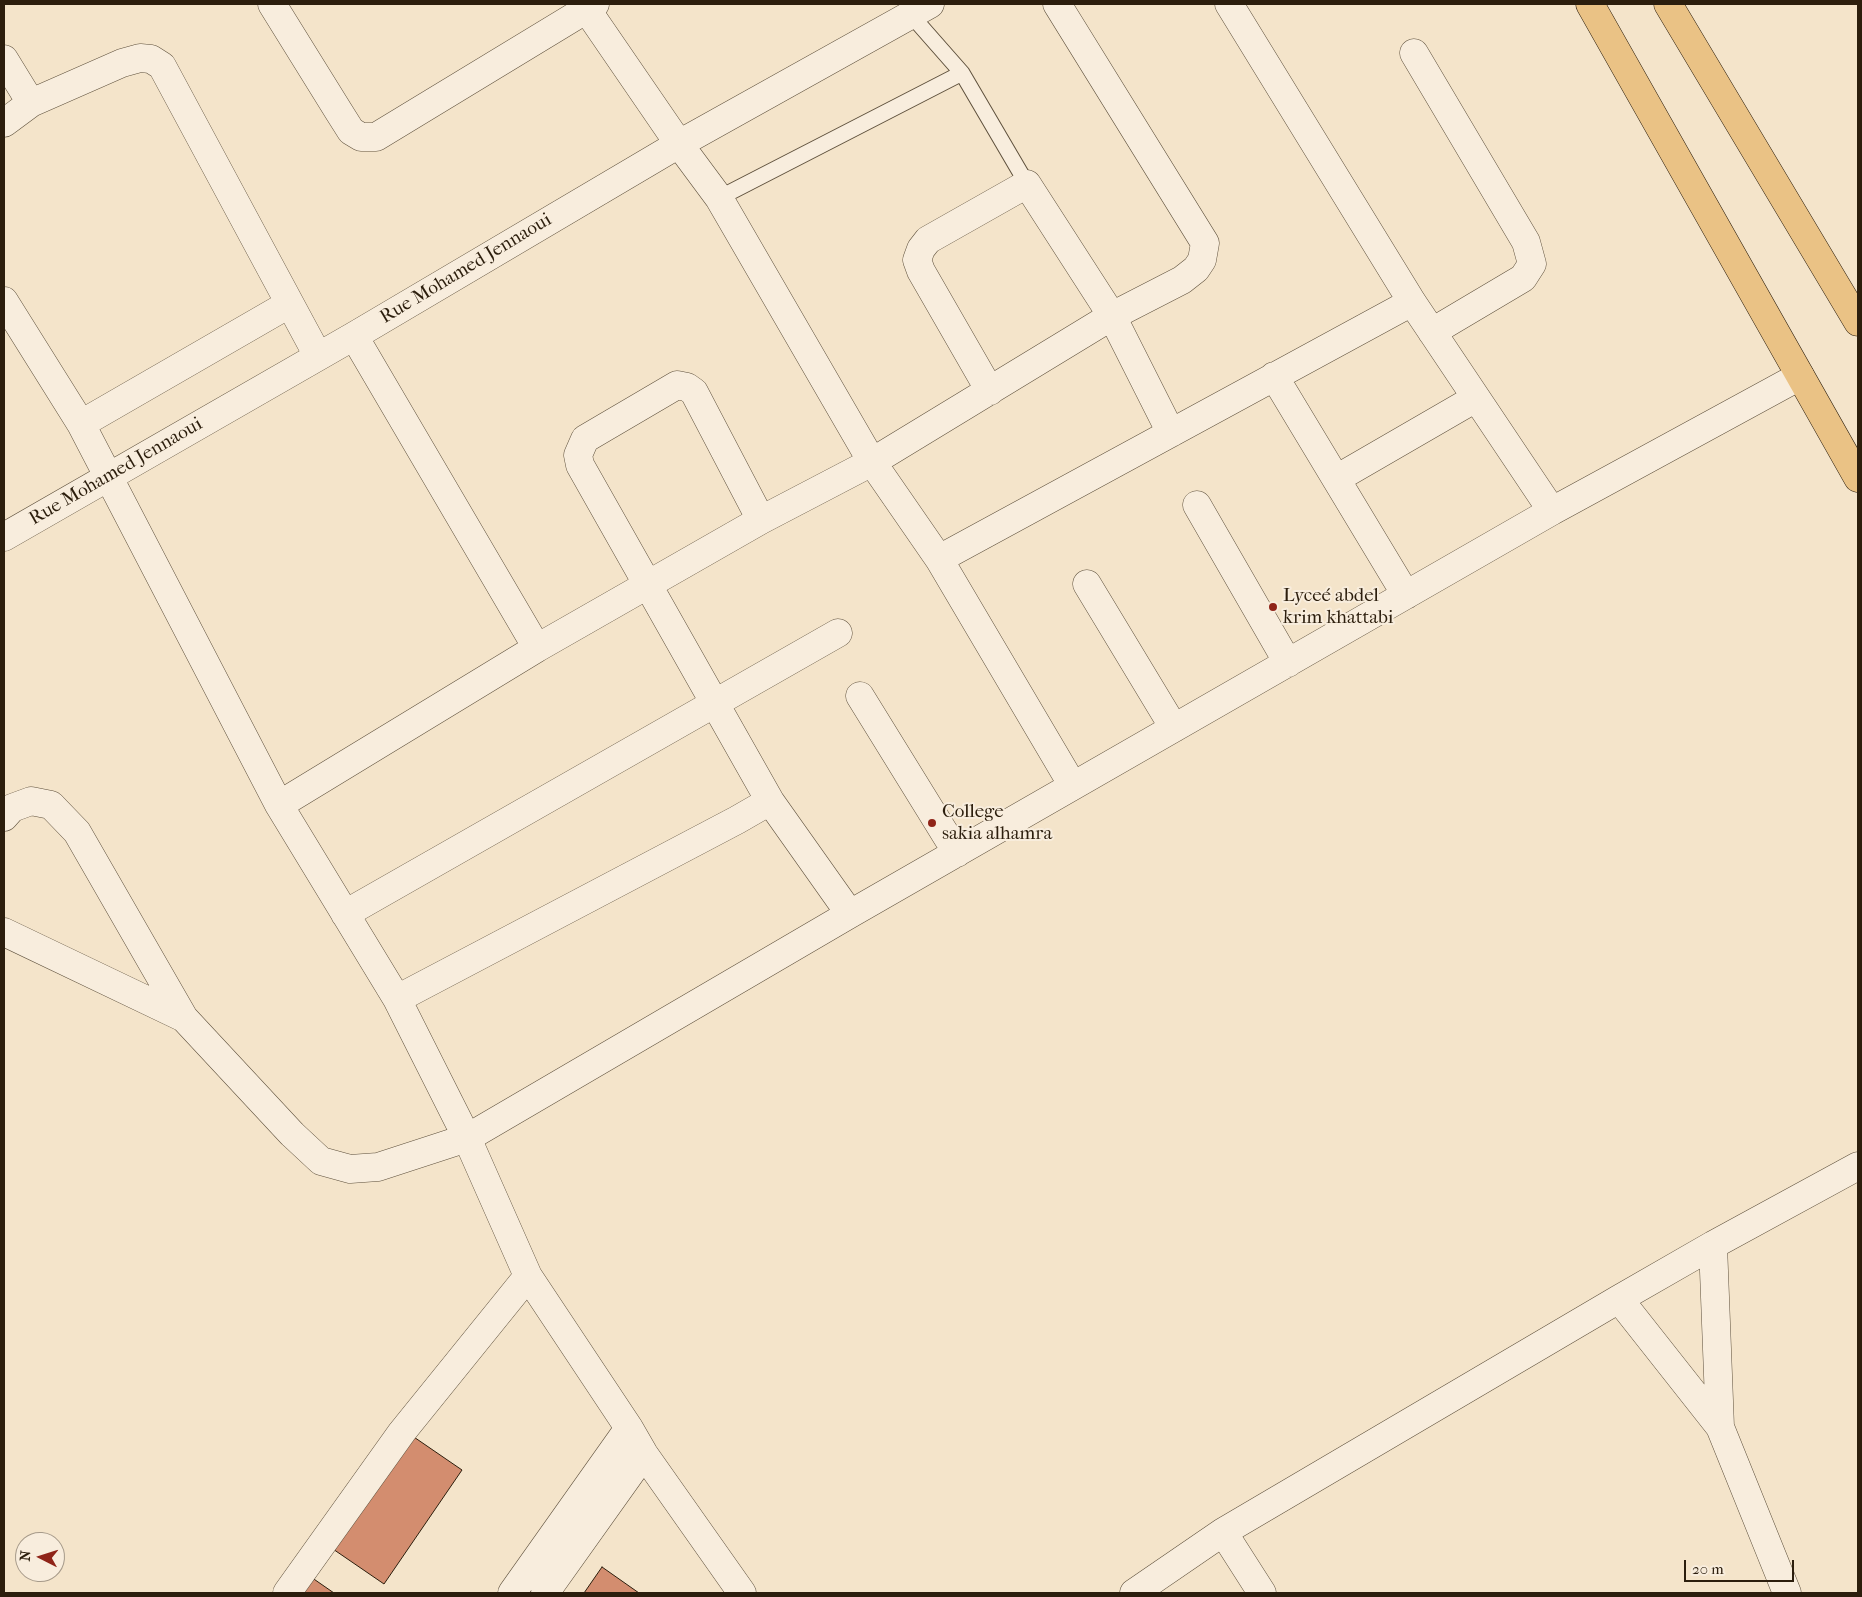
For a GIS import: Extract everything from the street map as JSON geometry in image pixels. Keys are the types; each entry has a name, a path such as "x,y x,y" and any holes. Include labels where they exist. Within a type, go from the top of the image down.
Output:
{"main road":[{"path":"1590,4 1858,478"},
{"path":"1669,4 1858,322"}],"street":[{"path":"272,4 351,131 361,137 376,137 588,5 679,144 719,198 872,462 939,559 1073,786"},
{"path":"279,805 537,648 761,520 872,462 1112,316 1182,280 1196,269 1202,260 1204,243 1057,4"},
{"path":"1229,4 1412,302 1552,511"},
{"name":"Rue Mohamed Jennaoui","path":"4,537 354,336 679,144 921,9"},
{"path":"1414,53 1526,242 1532,264 1523,278 1432,332"},
{"path":"4,122 31,103 122,63 140,58 152,58 162,66 318,356"},
{"path":"4,59 31,103"},
{"path":"990,391 921,271 917,260 921,249 928,240 1027,184 1112,316 1171,433"},
{"path":"4,301 81,424 279,805 397,999 467,1138 528,1276 629,1428 644,1454 742,1593"},
{"path":"939,559 1412,302"},
{"path":"81,424 289,304"},
{"path":"354,336 537,648"},
{"path":"1274,376 1406,595"},
{"path":"4,817 12,808 31,801 51,805 77,832 184,1018 292,1134 321,1161 350,1169 378,1167 467,1138 850,914 1552,511 1800,376"},
{"path":"761,520 694,392 687,387 677,385 586,439 578,455 580,465 770,801 850,914"},
{"path":"1336,479 1476,398"},
{"path":"1197,505 1288,663"},
{"path":"1087,584 1174,728"},
{"path":"345,914 838,633"},
{"path":"860,696 957,853"},
{"path":"397,999 738,820 770,801"},
{"path":"4,932 184,1018"},
{"path":"1134,1593 1223,1532 1619,1299 1858,1166"},
{"path":"1713,1245 1720,1426"},
{"path":"288,1593 402,1432 528,1276"},
{"path":"1619,1299 1720,1426 1787,1593"},
{"path":"512,1593 629,1428"},
{"path":"545,1593 644,1454"},
{"path":"1223,1532 1262,1593"}],"lane":[{"path":"921,9 962,73 1027,184"},
{"path":"719,198 962,73"}],"building":[{"path":"408,1433 462,1470 384,1584 330,1547"},
{"path":"602,1567 639,1593 584,1593"},
{"path":"308,1575 334,1593 295,1593"}],"place":[{"name":"Lyceé abdel krim khattabi","path":"1273,607"},
{"name":"College sakia alhamra","path":"932,823"}]}
